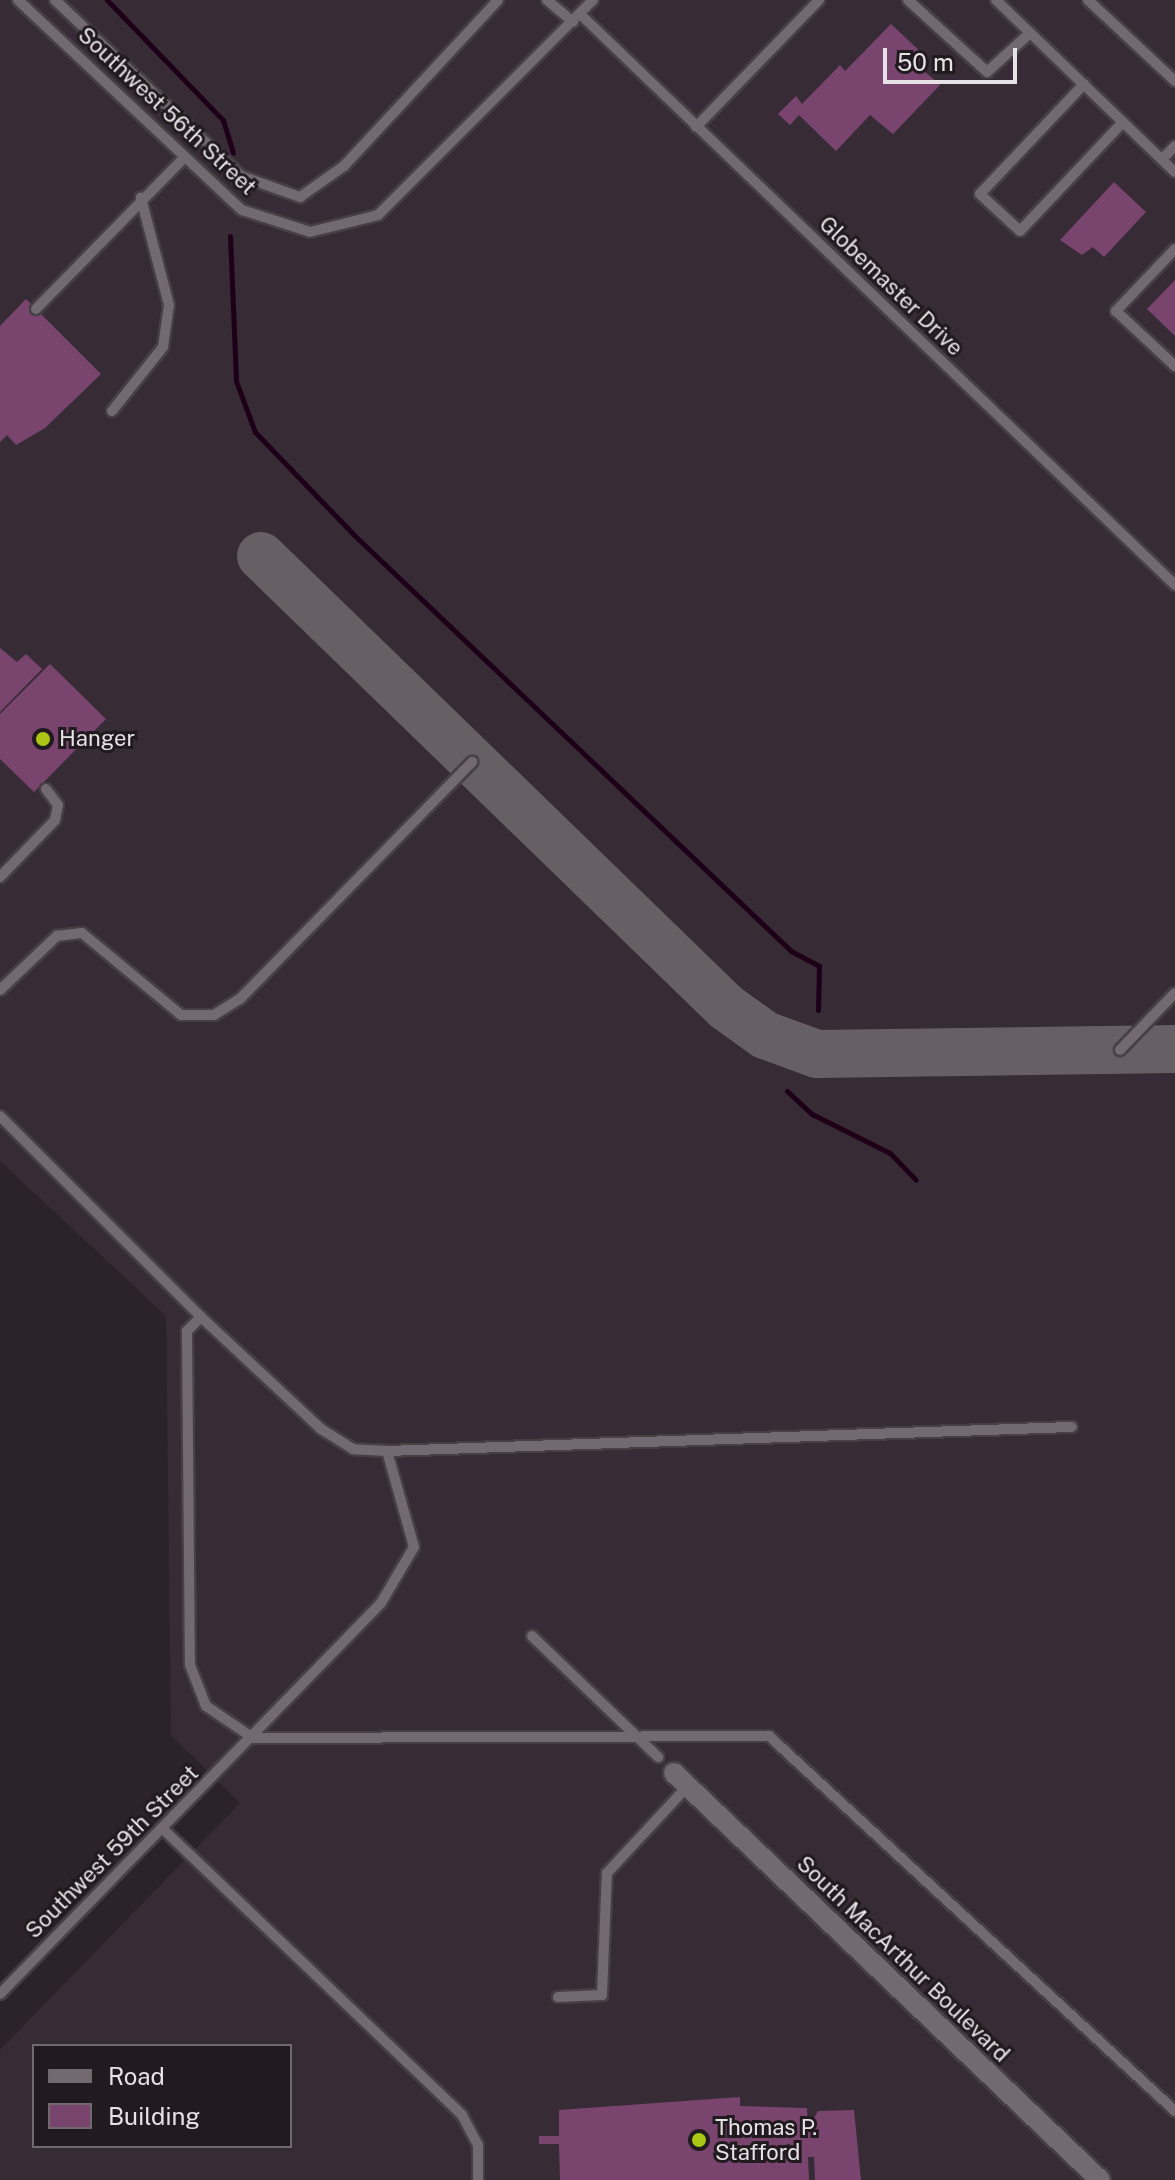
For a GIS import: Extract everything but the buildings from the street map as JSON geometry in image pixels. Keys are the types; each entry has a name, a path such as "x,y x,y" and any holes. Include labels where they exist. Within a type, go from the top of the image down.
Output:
{"street":[{"name":"South MacArthur Boulevard","path":"681,1780 1100,2180"}],"lane":[{"name":"Southwest 56th Street","path":"18,0 183,159 242,210 284,229 310,232 378,215 593,0"},
{"path":"55,0 241,176 300,197 344,166 498,0"},
{"name":"Globemaster Drive","path":"547,0 576,18 696,127 1175,585"},
{"path":"696,127 819,0"},
{"path":"908,0 987,72 1030,33"},
{"path":"996,0 1175,172"},
{"path":"1088,0 1175,81"},
{"path":"1084,84 980,194 1020,231 1123,122"},
{"path":"1162,159 1175,146"},
{"path":"36,309 141,198 183,159"},
{"path":"112,411 163,347 169,305 141,198"},
{"path":"1175,249 1116,311 1175,366"},
{"path":"0,990 57,936 82,933 181,1015 214,1015 240,999 472,762"},
{"path":"0,877 55,820 58,805 46,789"},
{"path":"1120,1050 1175,993"},
{"path":"0,1116 201,1317 320,1428 353,1449 387,1451 1072,1427"},
{"path":"201,1317 187,1331 190,1665 206,1706 253,1738 753,1732 785,1746 1175,2111"},
{"name":"Southwest 59th Street","path":"0,1994 253,1738 403,1574 414,1547 387,1451"},
{"path":"532,1636 658,1757"},
{"path":"558,1997 602,1995 607,1873 681,1780"},
{"path":"163,1829 462,2115 478,2145 478,2180"}],"shaded area":[{"path":"0,0 1175,0 1175,2180 0,2180 0,2050 240,1803 171,1735 166,1316 0,1161"}],"waterway":[{"path":"107,0 223,120 233,153"},
{"path":"230,236 236,381 255,432 353,534 791,951 819,966 818,1010"},
{"path":"787,1091 812,1114 890,1153 916,1180"}],"taxiway":[{"path":"261,556 726,1007 765,1035 817,1054 1175,1049"}],"place":[{"name":"Hanger","path":"43,739"},
{"name":"Thomas P. Stafford","path":"699,2140"}]}
